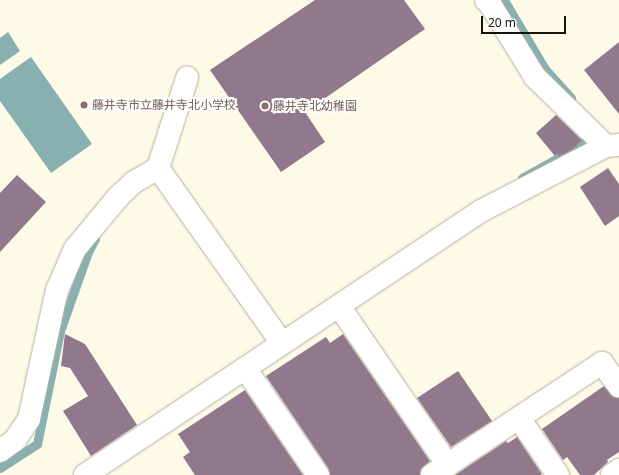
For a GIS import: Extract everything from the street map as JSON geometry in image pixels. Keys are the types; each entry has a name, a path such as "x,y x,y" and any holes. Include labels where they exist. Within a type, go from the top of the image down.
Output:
{"street":[{"path":"85,475 481,211 613,145 535,76 486,0"},
{"path":"0,451 16,440 29,418 57,290 75,249 118,197 134,182 158,168 187,78"},
{"path":"158,168 282,343"},
{"path":"339,306 440,470 602,363 619,386"},
{"path":"245,368 318,475"},
{"path":"519,418 558,475"},
{"path":"612,475 619,470"}],"water":[{"path":"8,32 20,51 0,65 0,38"},
{"path":"31,57 92,144 51,173 0,101 0,79"}],"building":[{"path":"315,0 404,0 425,29 305,112 325,142 281,172 210,70"},
{"path":"619,42 619,114 584,70"},
{"path":"556,115 582,140 573,149 559,156 557,154 555,156 536,133"},
{"path":"608,168 619,184 619,216 605,226 580,187"},
{"path":"17,175 46,202 0,252 0,193"},
{"path":"65,334 85,344 137,425 91,456 63,411 88,396 70,368 61,366"},
{"path":"343,334 430,461 421,469 420,475 330,475 328,468 266,376 326,337 330,343"},
{"path":"458,371 492,421 451,447 417,398"},
{"path":"604,386 614,397 619,398 619,452 607,460 608,462 594,475 580,475 567,457 563,460 542,429"},
{"path":"245,390 303,475 195,475 183,457 190,452 178,434"},
{"path":"517,437 542,474 455,475 506,441 508,443"}],"waterway":[{"path":"504,0 545,69 571,98"},
{"path":"522,178 583,144 592,132"},
{"path":"0,468 37,444 60,331 88,252 95,239"}],"place":[{"name":"藤井寺市立藤井寺北小学校","path":"84,105"},
{"name":"藤井寺北幼稚園","path":"265,106"}]}
